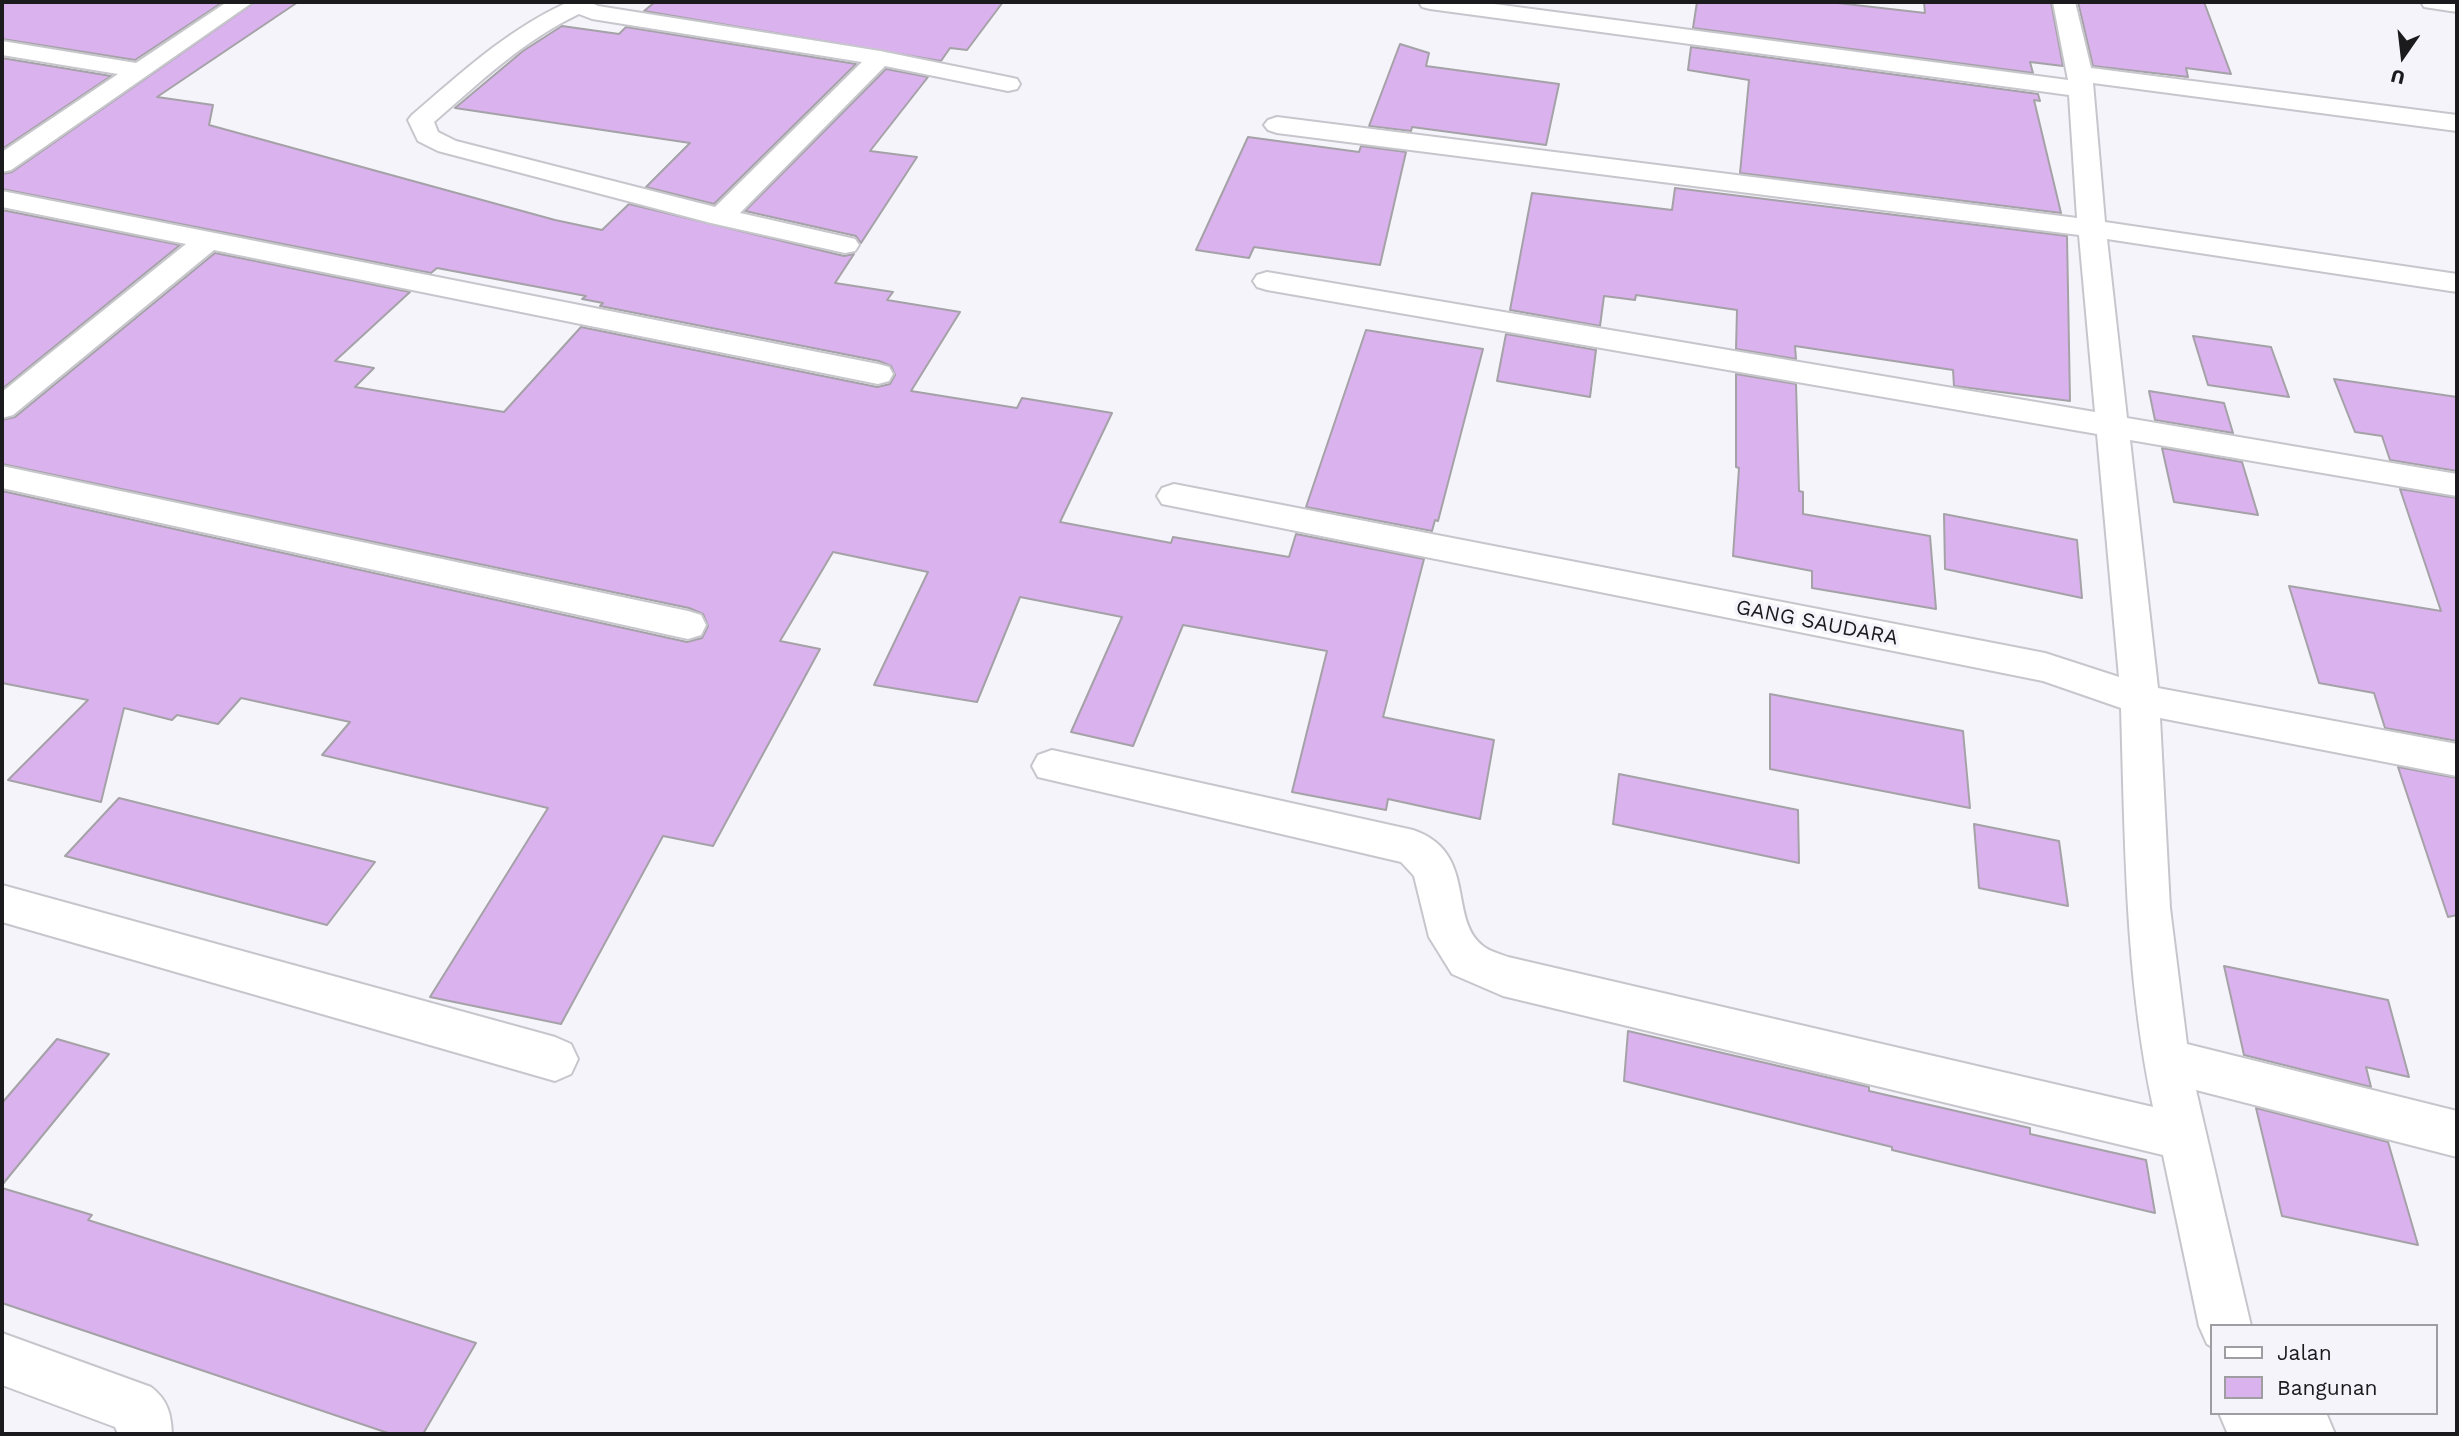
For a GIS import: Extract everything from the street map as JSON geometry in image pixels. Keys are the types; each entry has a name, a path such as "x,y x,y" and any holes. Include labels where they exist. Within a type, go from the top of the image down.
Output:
{"street":[{"path":"2,164 242,2"},
{"path":"1430,2 2080,82 2457,123"},
{"path":"2064,2 2080,82 2092,228 2140,699 2149,908 2166,1061 2225,1324"},
{"path":"2432,2 2457,5"},
{"path":"845,245 721,217 447,146 427,136 421,120 505,49 541,23 576,4 592,12 880,58 1008,84"},
{"path":"2,48 141,71"},
{"path":"721,217 880,58"},
{"path":"1277,125 2092,228 2457,283"},
{"path":"2,199 877,374"},
{"path":"2,408 209,240"},
{"path":"1267,281 2457,485"},
{"path":"2,477 688,625"},
{"name":"GANG SAUDARA","path":"1174,496 2045,667 2140,699 2457,760"},
{"path":"1052,766 1413,846 1433,867 1451,937 1467,960 1503,976 2183,1137"},
{"path":"2,903 555,1059"},
{"path":"2166,1061 2457,1134"},
{"path":"2,1359 132,1406 144,1415 145,1434"},
{"path":"2245,1415 2249,1434"},
{"path":"2251,1415 2308,1434"}],"building":[{"path":"2,2 223,2 135,60 2,39"},
{"path":"255,2 298,2 157,97 213,105 209,125 555,220 602,230 629,204 844,256 854,254 835,283 893,292 887,300 960,312 911,391 1017,408 1022,398 1112,413 1060,522 1171,543 1173,537 1289,557 1296,534 1424,559 1383,717 1494,740 1480,819 1388,799 1386,810 1292,792 1327,651 1183,625 1133,746 1071,732 1122,617 1020,597 977,702 874,685 928,572 833,552 780,641 820,649 713,846 663,836 561,1024 430,997 548,808 322,755 350,722 241,698 218,724 177,715 172,720 124,708 101,802 8,780 88,700 2,683 2,491 687,642 702,638 708,626 703,614 689,608 2,464 2,420 15,417 215,253 410,292 335,361 374,368 355,387 504,412 581,327 877,387 890,384 895,375 891,366 879,361 600,306 603,303 582,299 586,296 437,268 431,273 2,189 2,174 12,172"},
{"path":"655,2 1003,2 967,50 950,48 941,61 644,11"},
{"path":"1697,2 1829,2 1925,13 1924,2 2051,2 2063,66 2030,62 2033,73 1693,28"},
{"path":"2078,2 2204,2 2231,74 2186,68 2188,77 2093,66"},
{"path":"562,26 619,34 626,27 856,64 714,204 646,187 690,143 455,108 523,51"},
{"path":"1400,44 1429,53 1426,66 1559,84 1546,145 1412,127 1411,131 1369,126"},
{"path":"1691,47 2038,94 2040,101 2034,100 2061,213 1740,173 1749,80 1688,70"},
{"path":"2,58 111,76 2,149"},
{"path":"886,69 928,77 870,151 917,157 861,243 856,236 745,211"},
{"path":"1248,137 1359,152 1361,146 1406,152 1380,265 1254,247 1249,258 1196,250"},
{"path":"1675,188 2067,236 2070,401 1954,386 1953,370 1795,346 1796,359 1736,349 1737,310 1636,295 1635,300 1604,296 1600,326 1510,310 1532,193 1672,210"},
{"path":"2,210 180,245 2,389"},
{"path":"1366,330 1483,349 1438,521 1435,520 1432,531 1306,507"},
{"path":"1506,334 1596,350 1590,397 1497,381"},
{"path":"2193,336 2271,347 2289,397 2208,385"},
{"path":"1736,374 1796,384 1799,491 1803,492 1803,514 1930,536 1936,609 1812,588 1812,571 1733,556 1739,468 1736,467"},
{"path":"2334,379 2457,397 2457,471 2390,460 2382,436 2355,432"},
{"path":"2149,391 2224,403 2233,433 2155,420"},
{"path":"2162,448 2242,462 2258,515 2174,502"},
{"path":"2400,489 2457,498 2457,741 2385,728 2374,693 2319,683 2289,586 2441,611"},
{"path":"1944,514 2077,540 2082,598 1945,569"},
{"path":"1770,694 1963,731 1970,808 1770,769"},
{"path":"2398,767 2457,778 2457,915 2448,917"},
{"path":"1619,774 1798,810 1799,863 1613,824"},
{"path":"119,798 375,862 327,925 65,856"},
{"path":"1974,824 2059,841 2068,906 1979,888"},
{"path":"2224,966 2388,1000 2409,1077 2366,1067 2371,1087 2244,1055"},
{"path":"1628,1031 1869,1087 1869,1091 2030,1128 2030,1134 2146,1160 2155,1213 1892,1150 1892,1147 1624,1081"},
{"path":"57,1039 109,1054 2,1185 2,1103"},
{"path":"2256,1108 2388,1142 2418,1245 2282,1216"},
{"path":"2,1188 92,1215 88,1220 476,1343 423,1434 391,1434 2,1303"}]}
